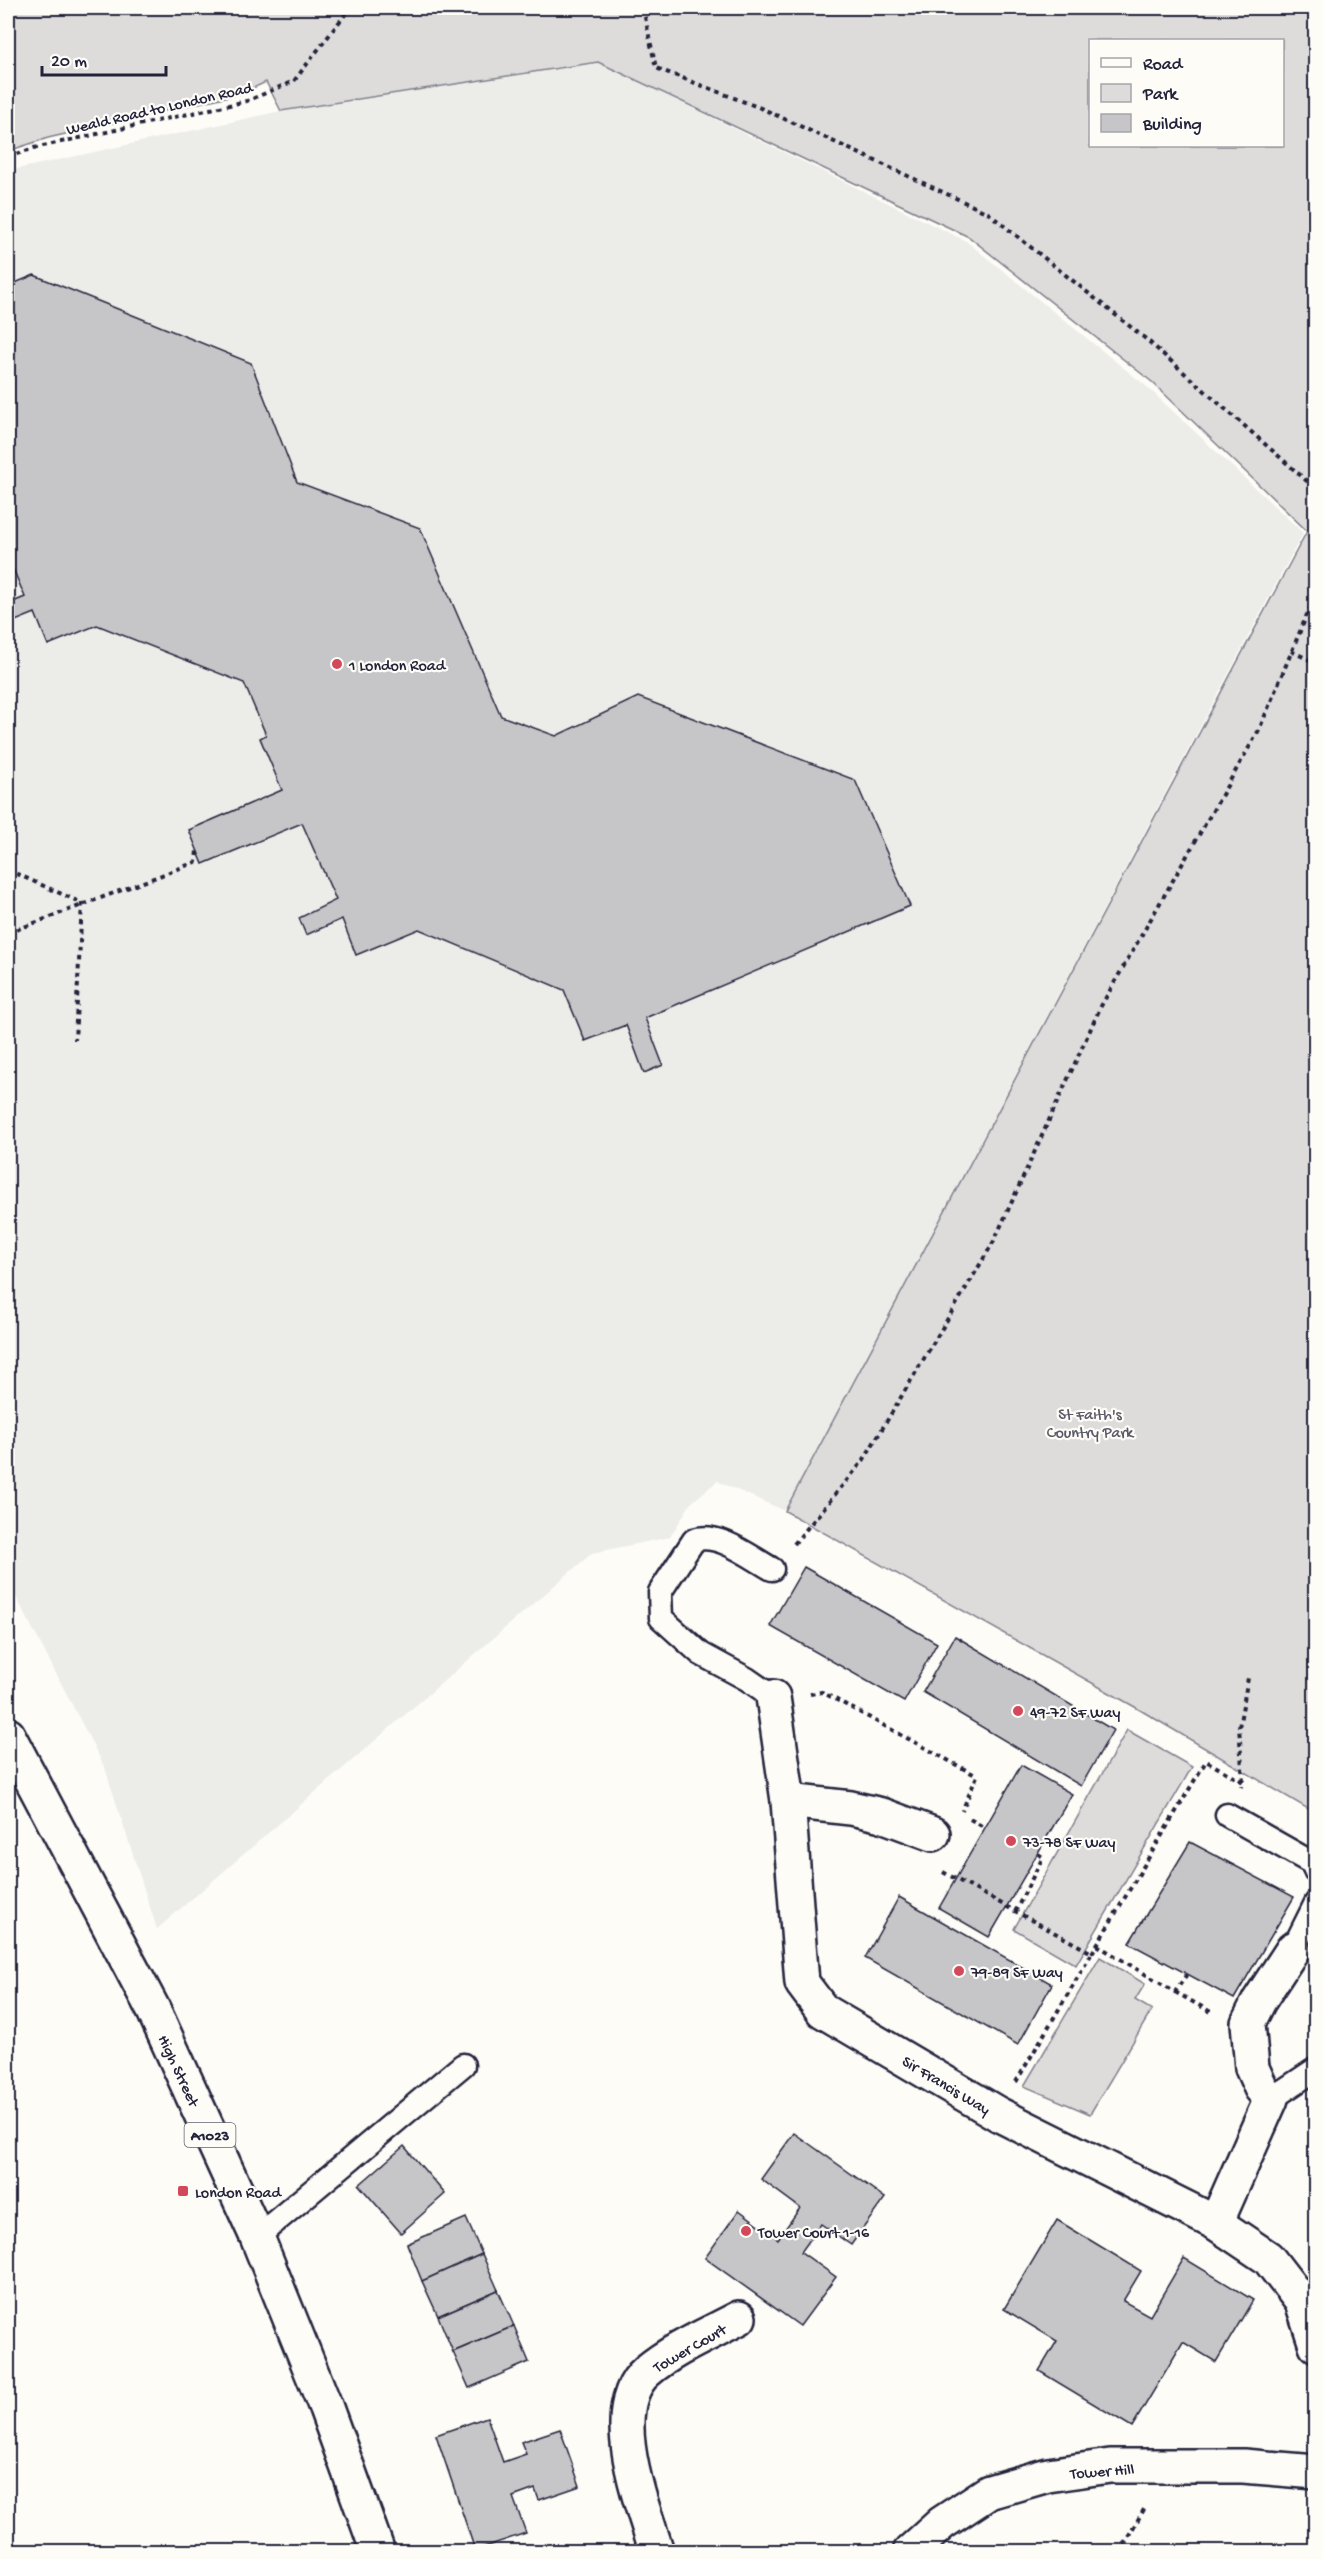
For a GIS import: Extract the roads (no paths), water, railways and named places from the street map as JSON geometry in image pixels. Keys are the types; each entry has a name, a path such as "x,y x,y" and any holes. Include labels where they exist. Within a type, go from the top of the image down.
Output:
{"street":[{"name":"Sir Francis Way","path":"773,1697 788,1801 802,1983 823,2011 998,2114 1216,2223 1269,2258 1302,2302 1316,2345"},
{"name":"High Street","path":"8,1735 153,2009 257,2237 326,2408 378,2552"},
{"path":"788,1801 861,1810 933,1834"},
{"path":"1216,2223 1270,2099 1261,2088 1252,2068 1248,2023 1259,2001 1293,1949"},
{"name":"Tower Court","path":"657,2552 633,2476 629,2449 628,2411 635,2385 646,2371 739,2318"},
{"name":"Tower Hill","path":"910,2552 942,2523 989,2492 1048,2475 1110,2466 1168,2468 1244,2466 1316,2472"}],"lane":[{"path":"772,1569 726,1544 702,1538 694,1540 658,1595 661,1618 701,1654 747,1679 773,1697"},
{"path":"1227,1815 1312,1863 1316,1872"},
{"path":"1293,1949 1316,1904"},
{"path":"257,2237 463,2065"},
{"path":"1270,2099 1316,2069"}],"place":[{"name":"1 London Road","path":"337,664"},
{"name":"49-72 SF Way","path":"1018,1711"},
{"name":"73-78 SF Way","path":"1011,1841"},
{"name":"79-89 SF Way","path":"959,1971"},
{"name":"London Road","path":"183,2191"},
{"name":"Tower Court 1-16","path":"746,2231"}],"park label":[{"name":"St Faith's Country Park","path":"1090,1422"}]}
